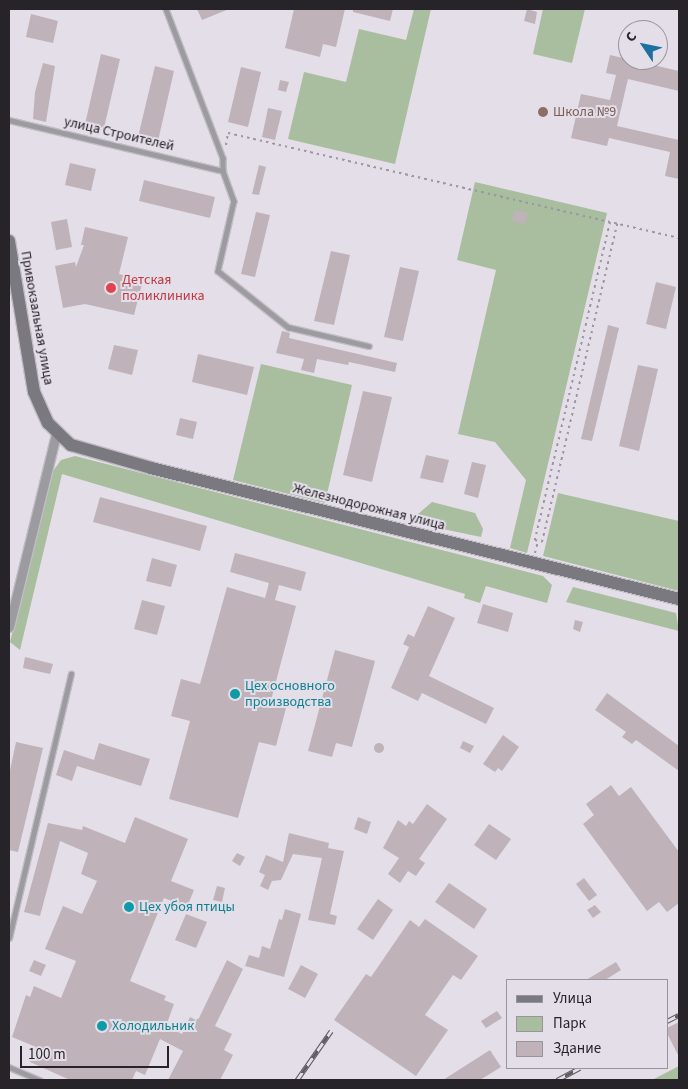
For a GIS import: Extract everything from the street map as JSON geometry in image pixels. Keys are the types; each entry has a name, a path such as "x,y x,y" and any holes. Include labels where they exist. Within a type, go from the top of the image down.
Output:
{"main road":[{"name":"Привокзальная улица","path":"9,242 30,381 44,417 56,434"},
{"name":"Железнодорожная улица","path":"56,434 79,448 151,468 679,599"}],"street":[{"path":"9,627 56,434"}],"lane":[{"path":"166,9 223,158 223,171 234,201 218,271 288,327 369,346"},
{"name":"улица Строителей","path":"9,120 223,171"},
{"path":"9,938 71,674"},
{"path":"9,1067 40,1080"}],"path":[{"path":"223,158 228,133 679,238"},
{"path":"610,222 535,540 542,542 617,224"}],"green space":[{"path":"414,9 431,9 395,164 288,139 304,72 346,82 359,29 406,40"},
{"path":"543,9 585,9 572,63 533,54"},
{"path":"475,182 607,213 527,553 510,548 526,480 495,442 458,434 496,270 457,260"},
{"path":"261,364 352,385 325,503 233,480"},
{"path":"75,456 543,576 552,585 547,603 486,586 480,603 464,598 465,594 62,474 20,650 10,642 53,471 61,460"},
{"path":"558,493 679,521 679,591 543,556"},
{"path":"432,502 475,513 483,529 481,537 419,524 418,514"},
{"path":"573,587 676,613 679,631 566,602"},
{"path":"679,1066 679,1080 652,1080"}],"building":[{"path":"197,9 229,9 202,20"},
{"path":"294,9 345,9 336,47 323,44 320,57 285,48"},
{"path":"353,9 393,9 390,21 353,12"},
{"path":"527,9 537,12 535,24 524,21"},
{"path":"31,14 58,21 53,43 26,37"},
{"path":"101,54 120,59 104,128 85,124"},
{"path":"610,55 618,57 618,70 668,70 668,68 679,71 679,91 628,79 617,126 679,140 679,179 665,176 670,152 609,138 607,146 571,138 581,94 610,100 616,75 606,73"},
{"path":"43,63 55,66 46,122 33,119 35,92"},
{"path":"155,66 174,71 158,141 138,137"},
{"path":"241,67 261,72 248,127 228,122"},
{"path":"280,80 289,82 286,92 278,90"},
{"path":"268,108 282,111 275,140 262,137"},
{"path":"70,163 96,169 91,191 65,185"},
{"path":"259,165 266,167 259,195 252,194"},
{"path":"144,180 215,197 210,218 139,201"},
{"path":"515,210 528,213 525,224 512,221"},
{"path":"256,212 270,215 255,277 241,274"},
{"path":"67,219 72,247 56,250 51,222"},
{"path":"85,227 128,237 119,274 143,280 134,315 85,304 63,308 55,266 75,262 76,267 84,245 81,245"},
{"path":"331,251 350,255 334,325 314,321"},
{"path":"400,267 419,271 403,341 384,337"},
{"path":"656,282 676,287 666,329 646,324"},
{"path":"608,325 619,328 592,441 581,439"},
{"path":"282,331 290,333 289,338 397,363 395,372 349,362 348,365 317,359 314,373 301,370 304,359 276,353"},
{"path":"114,345 138,350 132,375 108,369"},
{"path":"198,354 254,367 247,395 192,382"},
{"path":"638,365 658,369 639,451 619,446"},
{"path":"363,391 392,397 372,482 343,475"},
{"path":"180,418 197,422 193,439 176,435"},
{"path":"426,455 449,460 443,483 420,478"},
{"path":"472,462 486,465 478,498 464,494"},
{"path":"100,497 207,526 200,551 93,522"},
{"path":"235,553 306,572 301,591 279,585 275,600 296,606 270,704 286,708 276,746 259,742 238,818 169,799 190,721 171,716 181,679 200,684 227,587 265,598 269,583 230,572"},
{"path":"152,558 177,565 171,587 146,581"},
{"path":"142,600 165,606 157,635 134,629"},
{"path":"483,604 513,613 508,632 477,623"},
{"path":"428,606 455,618 429,676 494,708 486,724 422,693 418,701 391,688 409,647 403,644 408,634 414,637"},
{"path":"575,620 583,622 580,632 573,629"},
{"path":"335,650 375,661 352,747 336,743 332,757 308,751"},
{"path":"25,657 53,664 50,674 23,668"},
{"path":"607,693 679,746 679,771 636,740 632,744 622,737 626,732 595,710"},
{"path":"503,735 519,747 502,771 498,768 495,772 483,764"},
{"path":"463,741 474,746 470,753 460,748"},
{"path":"16,742 43,748 18,852 9,850 9,775"},
{"path":"99,743 150,759 141,786 77,766 72,781 56,775 64,750 94,760"},
{"path":"377,743 381,743 384,748 383,752 377,753 374,750 374,746"},
{"path":"611,785 619,796 631,787 679,852 679,903 667,912 659,902 647,911 583,824 594,815 586,804"},
{"path":"427,804 447,819 419,859 425,863 416,876 408,871 400,883 388,874 399,858 383,848 398,820 406,826 409,821 413,824"},
{"path":"135,817 188,839 171,881 194,890 187,907 164,898 130,981 166,996 164,1000 174,1004 166,1026 182,1034 190,1017 196,1020 199,1018 227,960 243,969 215,1026 232,1034 224,1050 233,1055 220,1080 168,1080 183,1051 160,1039 145,1075 136,1071 132,1080 70,1080 30,1062 36,1047 12,1037 26,995 30,997 34,986 61,998 76,961 45,949 63,906 82,914 97,881 81,874 88,853 60,841 40,916 24,912 48,823 82,830 83,826 125,843"},
{"path":"358,817 371,822 367,834 354,829"},
{"path":"489,824 511,839 496,860 474,845"},
{"path":"289,833 329,843 328,848 344,851 330,914 337,916 335,925 308,920 322,858 293,854 281,880 272,881 268,890 260,886 265,875 259,872 266,855 283,862"},
{"path":"237,853 245,857 240,866 232,861"},
{"path":"584,878 597,895 589,901 576,884"},
{"path":"449,883 487,909 474,929 435,902"},
{"path":"217,886 225,888 222,902 213,900"},
{"path":"378,899 393,910 373,940 357,929"},
{"path":"595,905 601,912 593,918 587,910"},
{"path":"285,909 301,914 284,977 245,966 249,955 259,958 262,946 270,949 279,919 282,920"},
{"path":"186,914 207,922 196,948 175,940"},
{"path":"425,919 478,956 461,980 453,975 425,1015 448,1030 416,1076 334,1020 366,974 371,977 410,920 419,927"},
{"path":"34,960 46,965 41,976 29,971"},
{"path":"616,962 621,970 607,979 588,979"},
{"path":"301,965 318,974 305,998 288,989"},
{"path":"497,1011 502,1018 486,1028 481,1021"},
{"path":"679,1022 679,1057 668,1035 668,1028"},
{"path":"490,1050 501,1067 480,1080 443,1080"}],"railway":[{"path":"668,1020 679,1015"},
{"path":"297,1080 331,1031"},
{"path":"557,1080 578,1069"}],"place":[{"name":"Школа №9","path":"543,112"},
{"name":"Детская поликлиника","path":"111,288"},
{"name":"Цех основного производства","path":"235,694"},
{"name":"Цех убоя птицы","path":"129,907"},
{"name":"Холодильник","path":"102,1026"}]}
